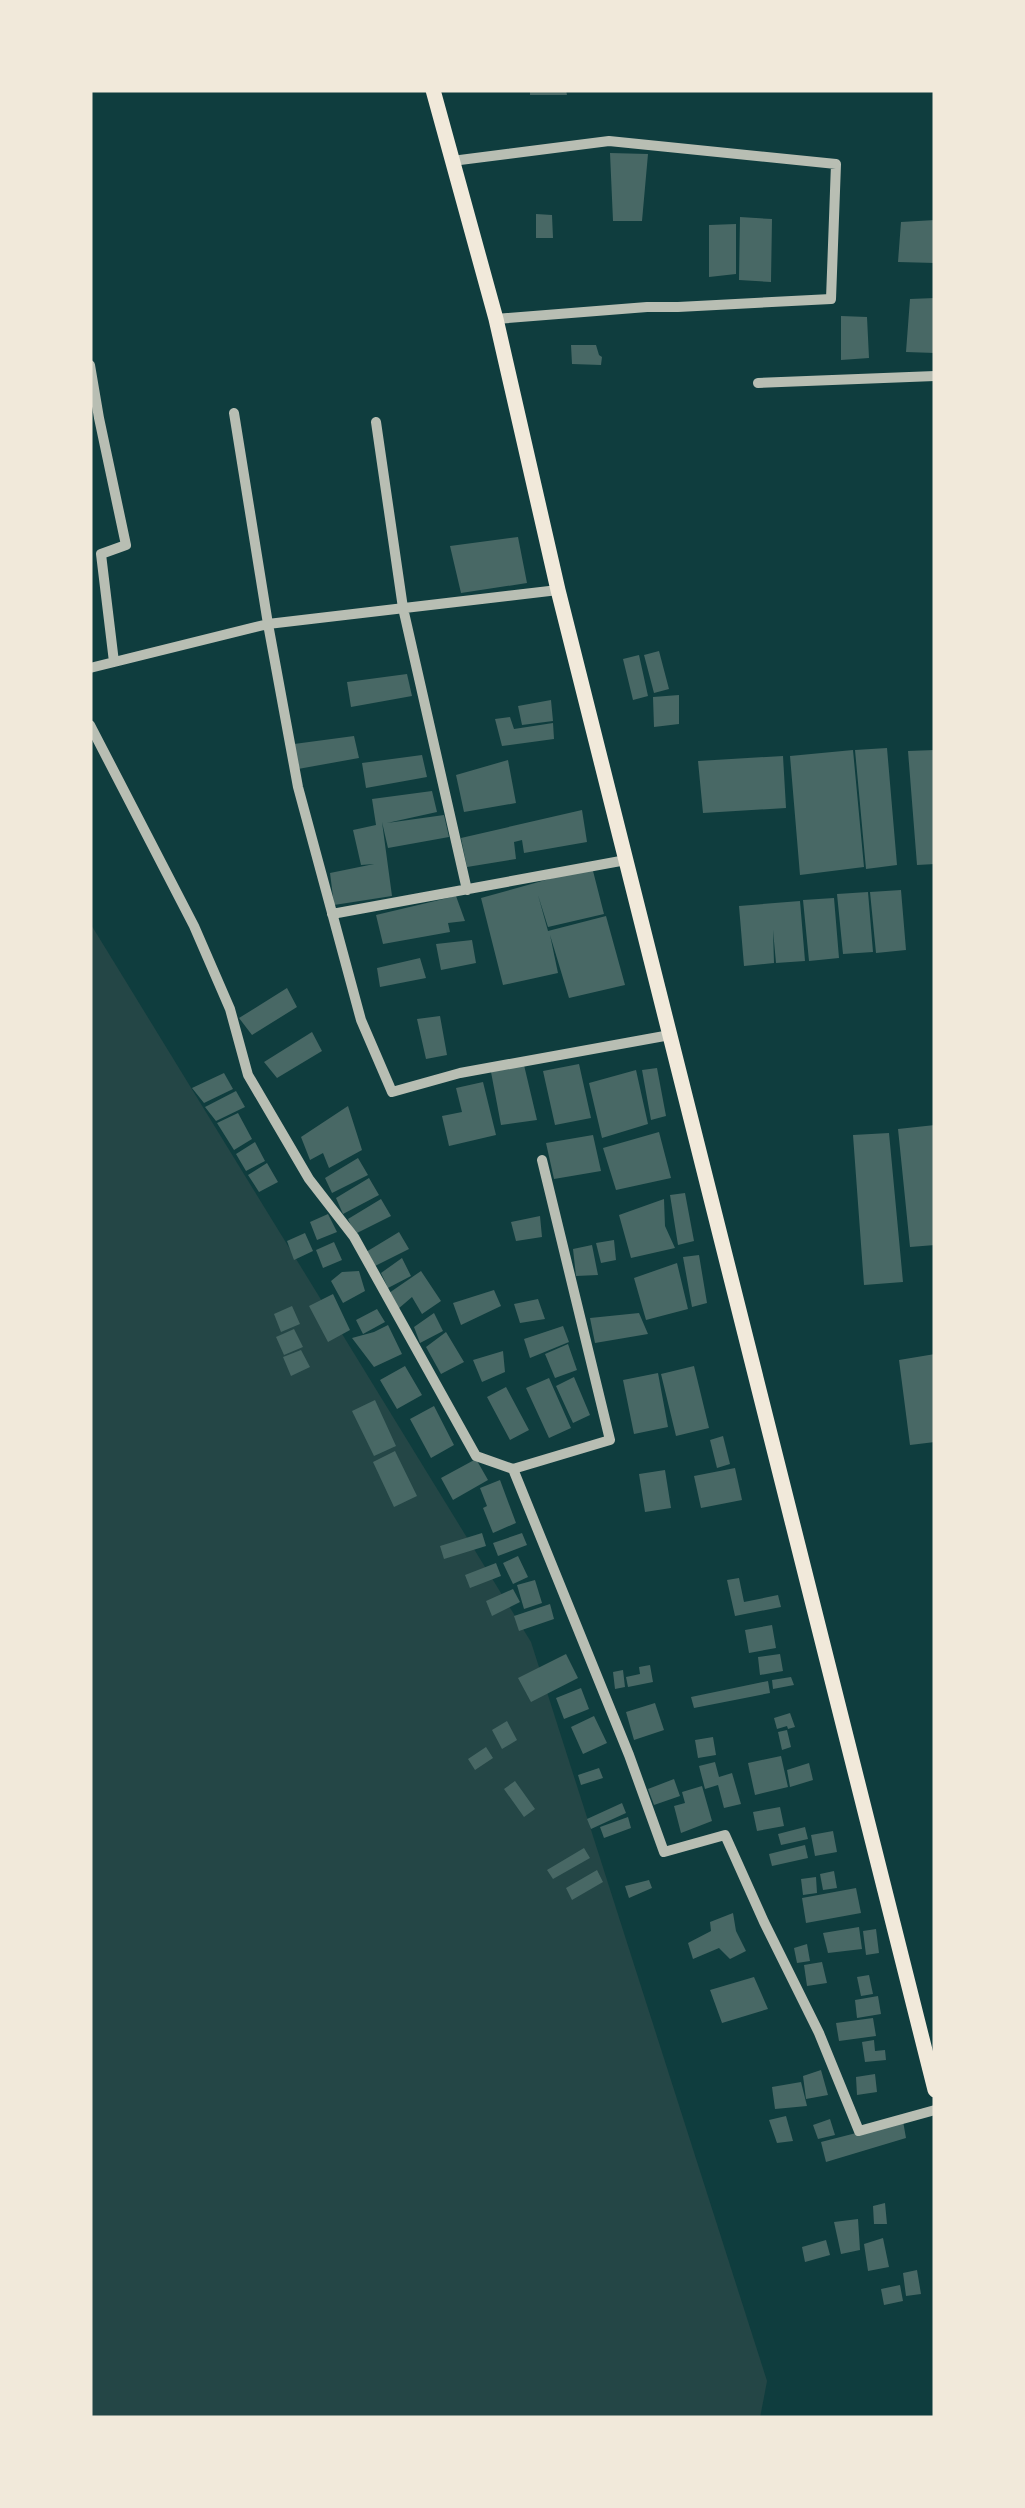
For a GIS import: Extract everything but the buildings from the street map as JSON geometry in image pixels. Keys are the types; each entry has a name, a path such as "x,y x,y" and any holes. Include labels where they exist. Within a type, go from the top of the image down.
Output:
{"main road":[{"path":"434,90 496,319 558,590 935,2090"}],"street":[{"path":"452,160 609,141 836,164 831,299 678,308 646,306 496,319"},
{"path":"90,364 126,544 101,554 114,662"},
{"path":"758,383 935,376"},
{"path":"234,413 298,788 361,1020 392,1092 460,1073 670,1035"},
{"path":"376,422 403,608 467,890"},
{"path":"90,668 268,624 558,590"},
{"path":"90,725 194,926 230,1009 248,1075 309,1179 354,1238 476,1456 513,1469 610,1440 542,1160"},
{"path":"332,914 626,860"},
{"path":"513,1469 629,1755 664,1852 725,1835 818,2033 859,2131 935,2110"}],"shaded area":[{"path":"90,923 531,1642 767,2381 760,2418 90,2418"}]}
